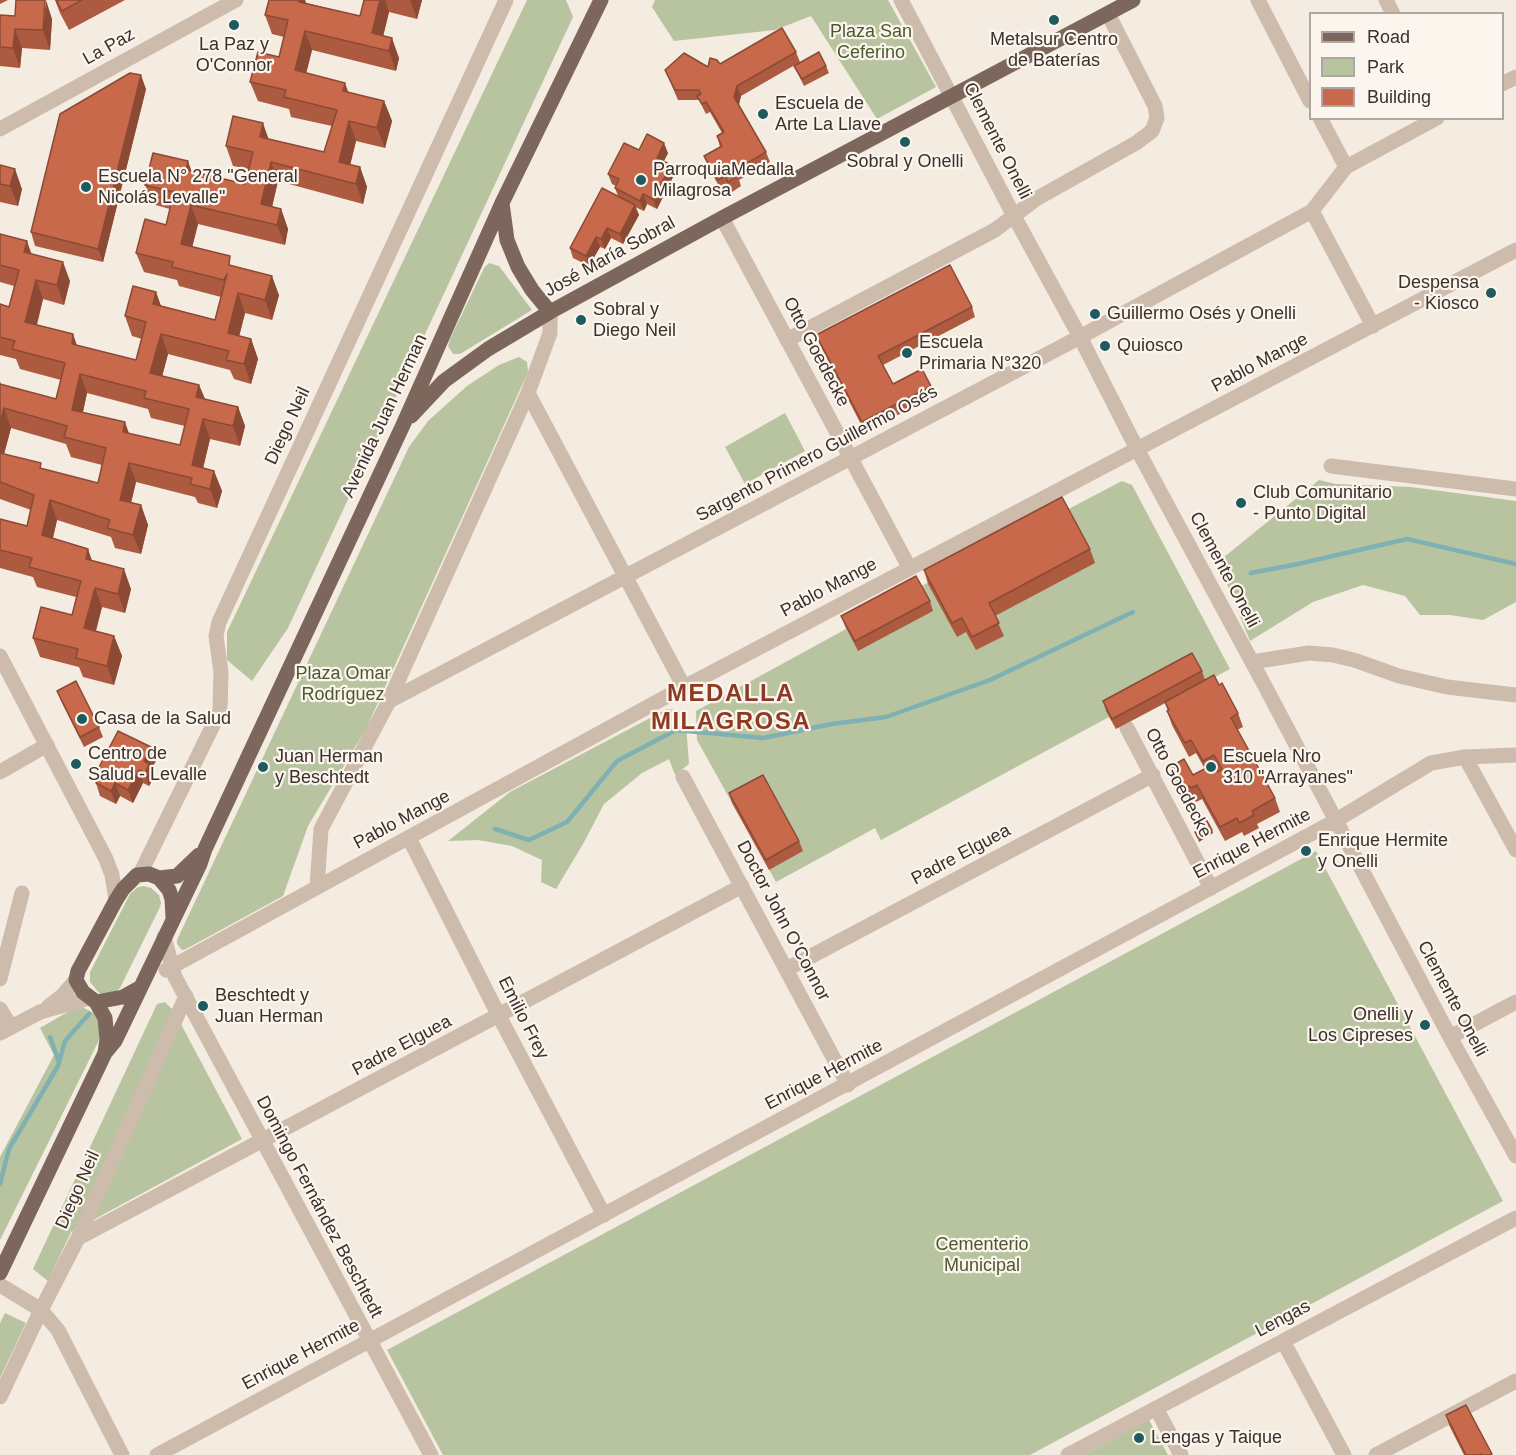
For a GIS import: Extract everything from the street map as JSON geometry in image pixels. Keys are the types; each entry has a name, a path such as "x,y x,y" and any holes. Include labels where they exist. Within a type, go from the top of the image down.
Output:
{"main road":[{"name":"José María Sobral","path":"403,425 444,381 488,349 550,312 1133,0"},
{"name":"Avenida Juan Herman","path":"144,980 403,425 502,203 597,3"},
{"path":"502,203 507,240 518,267 532,290 550,312"},
{"name":"Avenida Juan Herman","path":"159,878 177,876 205,849"},
{"path":"105,1053 107,1039 105,1018 78,985 76,980 78,971 116,900 123,889 139,875 149,874 159,878 169,890 173,920"},
{"path":"92,1000 123,998 144,980"},
{"path":"0,1273 105,1053 115,1041 144,980"}],"street":[{"name":"La Paz","path":"0,129 236,0"},
{"name":"Diego Neil","path":"139,875 220,711 221,672 216,636 219,622 506,0"},
{"name":"Clemente Onelli","path":"901,0 1137,449 1450,1037 1516,1156"},
{"path":"1258,0 1309,96"},
{"path":"787,340 994,230 1036,199 1136,143 1152,131 1157,118 1155,106 1108,14"},
{"path":"1321,120 1346,167"},
{"name":"Sargento Primero Guillermo Osés","path":"389,701 1080,337 1312,211 1346,167 1433,120"},
{"path":"1312,211 1373,326"},
{"name":"Otto Goedecke","path":"722,218 909,567"},
{"name":"Pablo Mange","path":"172,971 317,887 684,687 909,567 1514,255"},
{"path":"317,887 321,829 389,701 528,393 550,333 550,312"},
{"path":"528,393 684,687"},
{"path":"1332,466 1516,489"},
{"path":"1252,662 1309,653 1334,655 1399,676 1447,687 1516,695"},
{"path":"0,656 106,858 112,875 116,900"},
{"name":"Otto Goedecke","path":"1128,728 1211,888"},
{"path":"0,772 47,745"},
{"name":"Enrique Hermite","path":"157,1455 1335,821 1431,764 1466,757 1516,755"},
{"path":"1466,757 1516,850"},
{"name":"Padre Elguea","path":"787,969 1153,775"},
{"name":"Doctor John O'Connor","path":"683,777 848,1084"},
{"name":"Emilio Frey","path":"409,838 604,1215"},
{"path":"106,858 117,867 139,875"},
{"name":"Padre Elguea","path":"78,1238 742,886"},
{"path":"0,978 22,893"},
{"name":"Domingo Fernández Beschtedt","path":"165,937 172,971 431,1455"},
{"path":"144,980 156,969 172,971"},
{"path":"0,1009 6,1030 40,1012 62,996 76,980"},
{"name":"Diego Neil","path":"0,1397 78,1238 186,996"},
{"path":"40,1012 92,1000"},
{"path":"1450,1037 1516,1002"},
{"name":"Lengas","path":"1068,1455 1516,1218"},
{"path":"0,1285 41,1310 58,1330 122,1455"},
{"path":"1283,1341 1344,1455"},
{"path":"1376,1455 1516,1381"},
{"path":"1156,1408 1181,1455"}],"green space":[{"path":"527,0 566,0 573,17 288,628 252,681 227,660 227,632"},
{"name":"Plaza San Ceferino","path":"655,0 888,0 936,87 877,119 811,16 775,30 674,41 652,7"},
{"path":"489,263 499,266 532,310 460,354 453,354 448,346 450,339 484,268"},
{"name":"Plaza Omar Rodríguez","path":"519,357 527,362 528,372 366,729 308,826 283,896 182,950 177,940 409,447 428,421 467,386 499,365"},
{"path":"785,413 805,451 745,484 725,447"},
{"path":"1319,480 1336,484 1411,487 1516,501 1516,602 1483,620 1450,615 1420,615 1405,596 1363,585 1313,602 1250,641 1218,562"},
{"path":"1122,481 1132,485 1230,669 1116,729 1109,717 881,840 875,828 776,882 697,740 696,711 846,629 845,626"},
{"path":"667,709 685,711 689,764 675,775 669,759 642,773 604,804 556,889 541,882 542,860 512,846 478,840 448,841 510,792"},
{"name":"Cementerio Municipal","path":"1316,851 1503,1201 1030,1455 443,1455 387,1350"},
{"path":"143,886 151,888 159,895 160,907 120,988 116,992 105,995 99,993 90,982 90,972 130,894"},
{"path":"165,1002 174,1011 242,1139 71,1232 48,1281 33,1269 157,1004"},
{"path":"76,1007 82,1007 94,1013 98,1019 101,1036 0,1240 0,1157 54,1055 40,1028"},
{"path":"5,1313 26,1323 0,1378 0,1323"},
{"path":"1149,1420 1168,1455 1084,1455"}],"building":[{"path":"16,0 45,0 43,30 15,29 13,48 0,47 0,15 15,16"},
{"path":"56,0 82,0 62,11"},
{"path":"269,0 299,0 299,2 360,16 364,0 380,0 372,33 392,38 389,51 305,31 295,70 345,83 343,91 384,101 377,128 349,121 339,162 360,167 356,184 271,162 261,204 281,209 277,225 191,205 181,244 230,256 229,265 272,276 265,300 238,293 228,333 251,339 244,364 226,360 229,351 161,334 150,373 199,385 196,397 238,407 233,426 203,419 192,465 214,471 210,489 190,484 192,478 129,463 120,500 141,505 133,535 107,528 110,520 50,500 42,535 88,549 86,559 124,569 118,594 95,588 84,628 114,636 107,666 76,658 78,649 33,638 41,607 72,615 81,581 29,567 32,558 0,550 0,519 27,526 34,495 0,482 0,453 41,463 40,468 98,483 106,448 64,437 67,426 4,408 0,423 0,384 56,399 65,363 12,349 15,341 0,337 0,304 9,307 19,270 0,265 0,234 27,241 24,252 63,262 57,285 36,280 25,322 73,334 72,344 136,360 146,322 125,316 133,286 156,292 153,304 215,320 227,274 224,280 172,267 173,262 136,253 145,219 166,225 174,192 145,185 153,153 188,161 186,170 245,184 253,152 226,146 233,116 263,123 260,137 324,152 337,110 284,97 286,90 250,82 258,52 279,57 288,20 265,15","holes":["80,374 146,391 144,398 189,409 180,445 123,432 125,422 72,410"]},
{"path":"782,28 796,52 737,86 734,97 766,152 734,171 737,176 728,182 725,176 718,180 704,156 722,146 717,136 724,132 706,102 702,104 697,96 701,94 699,90 675,90 665,70 684,53 708,67 710,58 717,60 720,64"},
{"path":"819,52 826,66 802,79 794,66"},
{"name":"Escuela N° 278 \"General Nicolás Levalle\"","path":"130,73 141,75 98,249 31,232 60,114"},
{"path":"647,134 664,143 657,158 671,165 653,199 643,194 640,201 615,188 619,179 608,174 624,143 639,150"},
{"path":"0,165 15,169 10,186 0,184"},
{"path":"602,188 635,205 620,234 607,228 601,239 596,237 586,256 570,248"},
{"name":"Escuela Primaria N°320","path":"950,265 972,307 878,356 893,384 922,369 931,386 862,422 816,335"},
{"path":"1062,497 1090,549 989,603 999,623 972,637 962,618 952,623 924,570"},
{"path":"916,576 930,601 855,641 841,616"},
{"path":"1192,653 1202,671 1112,719 1103,701"},
{"path":"1214,675 1219,685 1222,683 1238,713 1231,718 1275,798 1252,811 1254,815 1239,823 1237,818 1220,827 1197,785 1179,791 1167,769 1184,759 1193,775 1214,764 1218,772 1222,769 1214,755 1203,761 1191,740 1185,743 1167,711 1169,710 1165,702"},
{"name":"Casa de la Salud","path":"76,681 99,727 80,737 57,691"},
{"path":"118,731 151,747 144,761 149,764 145,773 139,770 128,790 115,783 111,791 96,783 101,773 97,771"},
{"path":"763,775 799,841 766,860 729,793"},
{"path":"1206,819 1212,830 1198,838 1195,832 1204,827 1201,822"},
{"path":"1466,1405 1491,1455 1466,1455 1446,1415"}],"waterway":[{"path":"1251,573 1407,539 1516,564"},
{"path":"495,829 529,840 567,822 617,761 676,730 763,738 832,724 886,717 990,680 1133,612"},
{"path":"0,1184 9,1149 58,1066 65,1041 89,1014"},
{"path":"50,1037 59,1062"}],"place":[{"name":"Metalsur Centro de Baterías","path":"1054,20"},
{"name":"La Paz y O'Connor","path":"234,25"},
{"name":"Escuela de Arte La Llave","path":"763,114"},
{"name":"Sobral y Onelli","path":"905,142"},
{"name":"ParroquiaMedalla Milagrosa","path":"641,180"},
{"name":"Escuela N° 278 \"General Nicolás Levalle\"","path":"86,187"},
{"name":"Despensa - Kiosco","path":"1491,293"},
{"name":"Guillermo Osés y Onelli","path":"1095,314"},
{"name":"Sobral y Diego Neil","path":"581,320"},
{"name":"Quiosco","path":"1105,346"},
{"name":"Escuela Primaria N°320","path":"907,353"},
{"name":"Club Comunitario - Punto Digital","path":"1241,503"},
{"name":"Casa de la Salud","path":"82,719"},
{"name":"Centro de Salud - Levalle","path":"76,764"},
{"name":"Juan Herman y Beschtedt","path":"263,767"},
{"name":"Escuela Nro 310 \"Arrayanes\"","path":"1211,767"},
{"name":"Enrique Hermite y Onelli","path":"1306,851"},
{"name":"Beschtedt y Juan Herman","path":"203,1006"},
{"name":"Onelli y Los Cipreses","path":"1425,1025"},
{"name":"Lengas y Taique","path":"1139,1438"}],"district":[{"name":"MEDALLA MILAGROSA","path":"731,708"}]}
